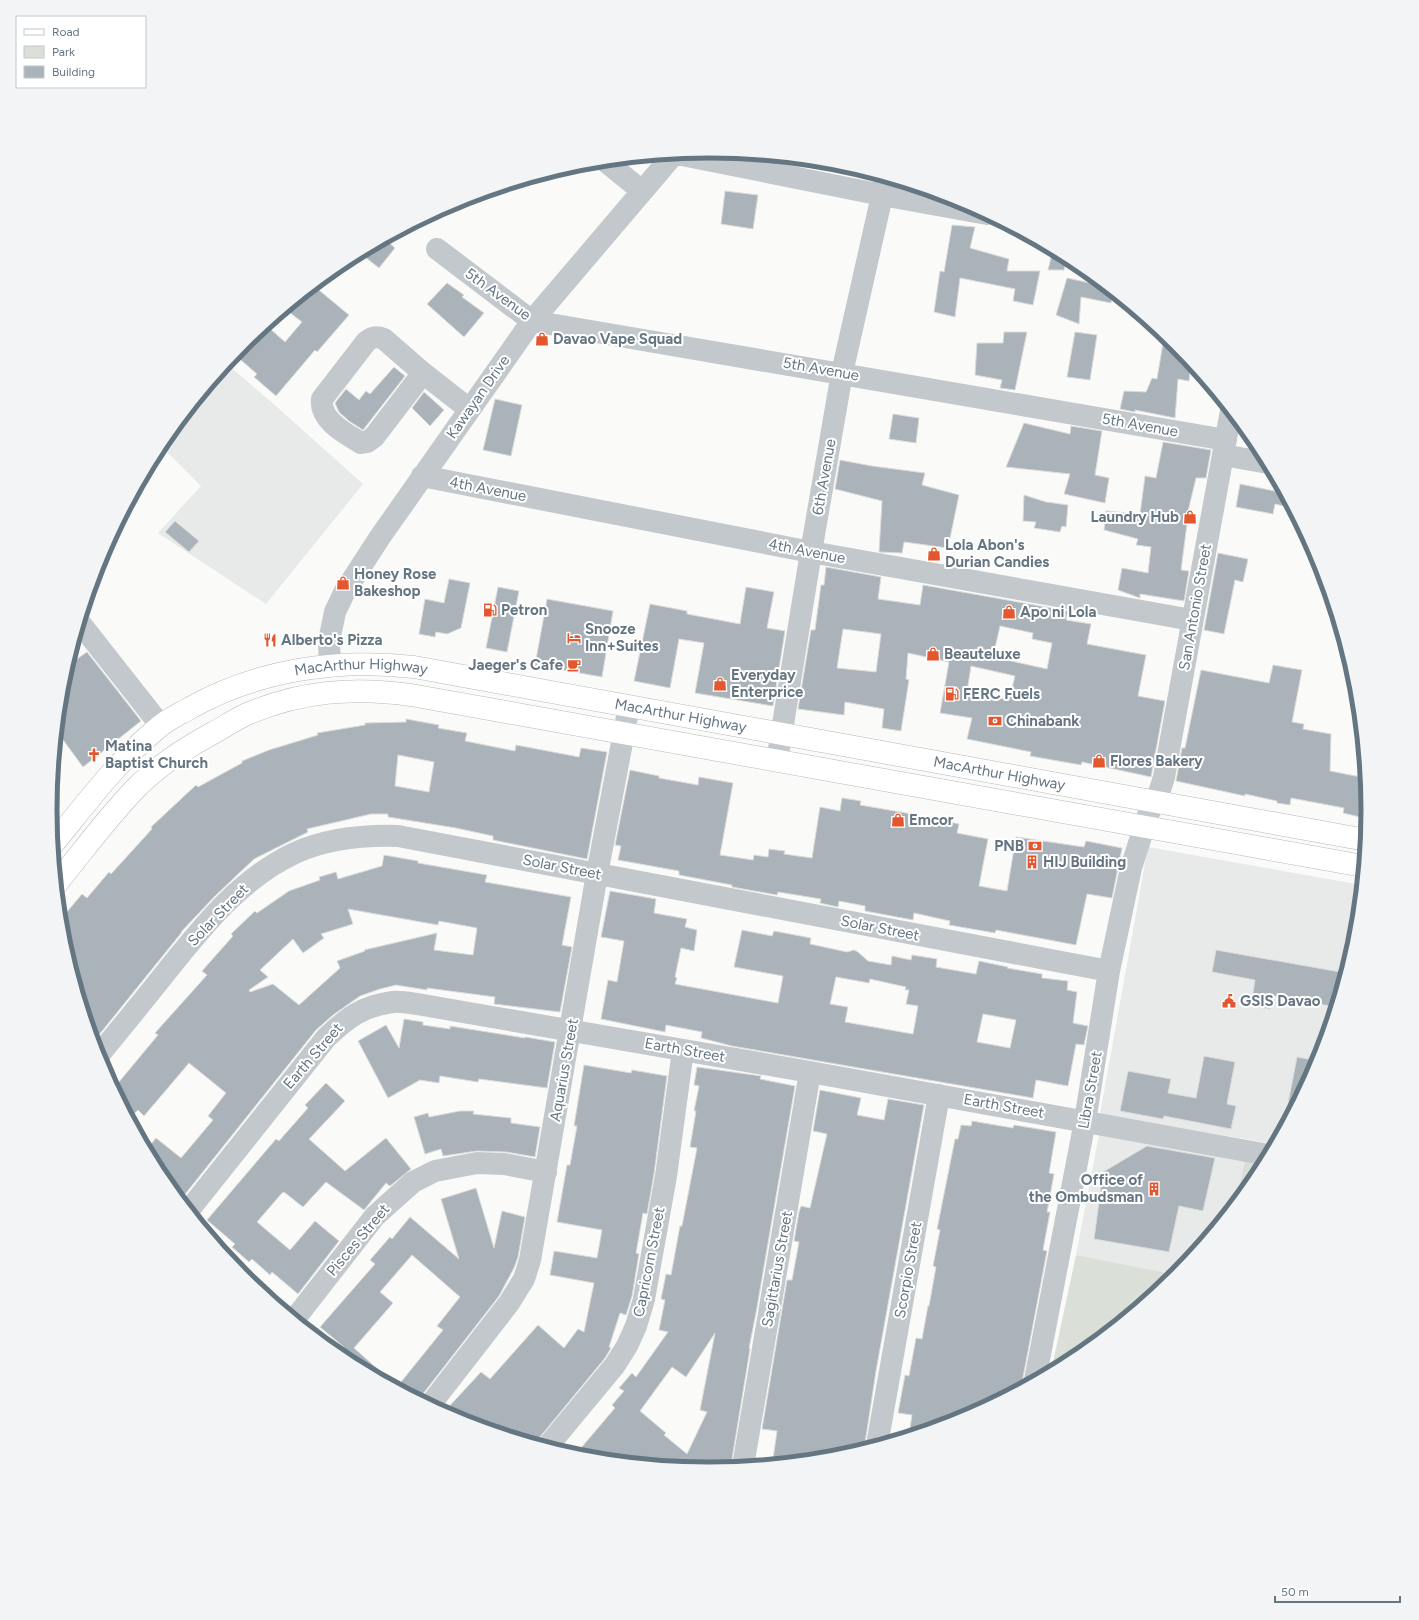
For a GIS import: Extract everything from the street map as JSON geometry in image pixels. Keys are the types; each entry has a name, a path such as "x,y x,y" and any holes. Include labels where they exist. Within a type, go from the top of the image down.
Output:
{"main road":[{"name":"MacArthur Highway","path":"58,838 137,746 161,726 211,697 247,683 286,672 330,666 372,664 414,667 1361,839"},
{"name":"MacArthur Highway","path":"61,877 103,826 140,785 160,767 187,747 247,714 278,702 333,691 379,690 1360,865"},
{"path":"57,818 82,809"}],"street":[{"path":"704,158 884,186 953,205"},
{"name":"Kawayan Drive","path":"330,666 330,631 333,616 339,601 380,537 532,321 670,159"},
{"path":"610,165 642,191"},
{"name":"6th Avenue","path":"777,761 842,373 884,186"},
{"name":"5th Avenue","path":"437,249 532,321 842,373 1225,447 1260,460"},
{"path":"423,373 374,437 367,442 361,443 343,432 326,417 322,410 322,399 366,342 372,338 378,337 384,339 423,373 469,409"},
{"name":"San Antonio Street","path":"1155,802 1164,777 1230,417"},
{"name":"4th Avenue","path":"422,476 811,552 1192,620"},
{"path":"83,627 161,726"},
{"name":"Aquarius Street","path":"433,1401 504,1309 524,1279 530,1260 597,874 629,706"},
{"name":"Libra Street","path":"1036,1375 1085,1121 1109,971 1130,868 1144,827 1155,802"},
{"name":"Solar Street","path":"103,1050 202,927 246,884 272,865 295,853 324,842 373,835 398,836 1109,971"},
{"name":"Earth Street","path":"192,1207 326,1038 345,1019 366,1008 394,1002 423,1005 571,1030 938,1094 1264,1154"},
{"name":"Capricorn Street","path":"551,1442 615,1365 627,1346 636,1326 644,1299 666,1176 682,1050"},
{"name":"Sagittarius Street","path":"744,1461 810,1072"},
{"name":"Scorpio Street","path":"878,1440 938,1094"},
{"name":"Pisces Street","path":"297,1316 375,1216 413,1182 435,1171 477,1163 504,1164 546,1172"}],"shaded area":[{"path":"231,367 363,484 266,604 158,533 201,486 165,450 192,413"},
{"name":"GSIS Davao","path":"1148,847 1357,884 1349,937 1340,979 1327,1020 1295,1099 1271,1143 1100,1114"},
{"path":"1100,1130 1246,1155 1238,1192 1200,1240 1169,1273 1076,1255"}],"green space":[{"path":"1246,1155 1261,1158 1252,1173 1238,1192"},
{"path":"1076,1255 1169,1273 1140,1301 1107,1328 1053,1365"}],"building":[{"path":"725,191 758,195 753,229 721,224"},
{"path":"952,225 975,227 970,248 1009,259 1007,271 1040,271 1033,305 1013,301 1015,289 960,278 955,317 934,312 940,271 944,272"},
{"path":"388,242 395,248 379,268 364,256"},
{"path":"1052,255 1066,263 1064,270 1048,270"},
{"path":"1067,278 1090,283 1090,280 1112,296 1111,303 1081,297 1079,324 1056,315"},
{"path":"447,283 464,295 462,297 484,313 464,337 427,304"},
{"path":"317,288 349,315 317,352 315,350 276,396 254,377 257,374 239,358 269,328 285,342 302,322 288,311"},
{"path":"1004,332 1027,332 1015,390 1000,388 1002,380 975,375 977,343 1003,343"},
{"path":"1075,332 1097,335 1090,380 1067,377"},
{"path":"1163,343 1165,343 1190,370 1189,381 1178,379 1175,418 1135,410 1135,412 1120,409 1124,391 1146,392 1152,378 1157,379"},
{"path":"394,367 405,376 363,430 339,412 335,403 346,389 359,400 366,391 370,394"},
{"path":"424,392 444,410 430,426 412,408"},
{"path":"495,399 522,405 511,456 483,450"},
{"path":"893,414 919,418 916,443 889,439"},
{"path":"1024,423 1070,434 1071,426 1102,431 1095,475 1109,478 1105,503 1064,494 1070,474 1006,467"},
{"path":"1163,442 1211,450 1206,478 1196,478 1185,524 1187,524 1181,570 1189,571 1184,601 1140,594 1140,598 1118,590 1122,568 1148,573 1151,547 1136,545 1138,539 1104,530 1106,511 1140,514 1145,476 1156,478"},
{"path":"840,460 925,473 922,485 959,495 948,548 904,542 902,553 879,552 882,501 835,489"},
{"path":"1240,484 1279,492 1287,507 1275,504 1273,514 1236,507"},
{"path":"1024,495 1046,502 1068,505 1066,527 1062,526 1060,532 1034,528 1036,522 1023,521"},
{"path":"175,521 199,541 189,552 165,532"},
{"path":"1218,553 1248,559 1243,582 1235,580 1224,634 1204,630"},
{"path":"826,567 881,577 878,599 920,605 923,585 1068,611 1066,620 1091,624 1087,644 1146,655 1138,696 1165,701 1151,777 1082,762 1081,765 1030,756 1031,752 967,739 972,718 940,713 949,662 908,653 906,679 909,680 901,731 882,728 884,709 845,702 844,715 798,709 811,630 815,630 821,585 824,585","holes":["1000,626 1033,633 1032,639 1052,643 1047,669 993,657","843,629 881,634 876,672 837,668","971,666 1015,676 1009,700 967,692"]},
{"path":"449,579 470,583 461,628 447,634 436,632 435,637 419,634 425,599 444,603"},
{"path":"498,587 519,591 507,652 486,648"},
{"path":"746,587 774,592 767,628 785,631 773,706 695,693 704,643 679,639 670,688 634,681 650,604 687,611 687,614 740,624"},
{"name":"Snooze Inn+Suites","path":"547,599 613,611 602,677 535,665"},
{"path":"87,652 141,721 83,767 61,738 75,661"},
{"path":"1273,665 1302,670 1292,722 1304,724 1303,729 1331,734 1330,771 1361,777 1362,818 1343,813 1344,808 1291,798 1290,805 1277,803 1277,801 1245,794 1245,796 1176,781 1182,748 1185,748 1201,670 1269,683"},
{"path":"406,719 439,725 438,728 467,733 465,741 515,751 516,745 579,757 581,748 607,752 587,859 493,840 493,836 456,828 388,817 388,814 371,814 307,829 308,832 254,859 215,896 181,932 98,1036 79,979 66,913 82,894 87,898 109,872 111,874 152,829 151,827 196,785 198,787 242,763 242,761 269,750 318,735 317,733 365,725 365,723 406,722","holes":["398,755 434,762 429,792 395,786"]},
{"path":"630,770 659,776 659,778 698,785 699,777 733,783 720,855 753,860 754,855 768,857 769,849 785,851 784,854 812,858 820,807 840,811 842,798 861,801 860,805 959,824 957,833 988,839 979,886 1007,891 1016,837 1084,847 1086,841 1122,848 1112,898 1087,894 1076,945 996,930 995,933 949,925 950,921 914,913 913,920 865,911 865,906 839,901 838,907 820,903 821,899 778,892 777,895 732,887 732,885 679,875 679,871 618,860 621,846 615,845"},
{"path":"384,855 418,861 418,863 487,875 485,882 571,897 562,945 572,947 560,1012 494,1004 495,997 427,988 427,990 396,985 360,996 333,1015 316,1030 184,1196 150,1145 156,1138 181,1158 213,1120 208,1116 226,1093 189,1063 144,1116 138,1110 132,1114 117,1084 158,1035 155,1033 207,975 202,971 233,936 231,934 255,911 257,913 289,891 320,880 319,877 336,872 338,879 382,866","holes":["348,909 438,925 439,921 477,928 473,955 434,950 437,933 364,950 365,951 337,961 340,968 299,1005 273,984 250,992 249,990 268,977 260,970 293,939 303,953 324,938 321,934 353,924"]},
{"path":"610,891 656,899 654,913 687,919 685,927 697,930 694,951 681,948 675,984 778,1003 783,976 734,967 742,930 772,936 774,931 811,938 810,944 847,952 854,950 868,961 891,965 892,956 911,960 912,955 937,959 936,967 976,974 979,961 1042,974 1042,978 1068,981 1067,990 1077,992 1073,1023 1088,1026 1084,1045 1076,1044 1068,1086 1036,1080 1033,1098 732,1046 701,1038 702,1032 666,1025 665,1032 601,1019 608,980 617,982 624,941 601,937","holes":["836,977 869,983 870,979 906,987 905,990 909,990 906,1004 918,1006 913,1034 845,1022 848,1007 830,1004","983,1014 1016,1020 1010,1048 977,1042"]},
{"path":"1216,950 1341,972 1331,1006 1273,996 1270,1009 1251,1006 1255,980 1212,972"},
{"path":"404,1019 423,1022 423,1025 450,1029 450,1026 555,1042 547,1088 479,1079 478,1082 440,1076 439,1083 420,1080 388,1098 358,1041 386,1025 399,1048"},
{"path":"1204,1056 1235,1062 1227,1104 1236,1106 1231,1129 1164,1116 1163,1119 1120,1111 1128,1071 1171,1079 1168,1093 1196,1098"},
{"path":"1297,1057 1312,1060 1295,1099 1285,1117"},
{"path":"584,1065 631,1073 632,1070 667,1076 654,1174 647,1214 643,1213 636,1253 639,1254 632,1296 626,1315 620,1313 609,1347 611,1348 605,1358 538,1439 500,1428 448,1408 481,1372 490,1379 538,1325 564,1348 578,1329 584,1332 594,1283 550,1275 554,1251 597,1258 602,1230 557,1222 567,1165 570,1165 577,1126 574,1126"},
{"path":"697,1067 761,1076 760,1079 795,1086 749,1348 732,1461 667,1461 624,1457 580,1449 615,1408 612,1405 624,1391 619,1388 632,1373 636,1377 668,1332 659,1330 665,1300 661,1299 666,1274 671,1275 697,1148 690,1147 696,1111 694,1111 699,1086 694,1085","holes":["715,1333 700,1410 707,1412 687,1454 664,1435 666,1433 640,1411 672,1367 686,1377"]},
{"path":"326,1083 345,1101 309,1139 345,1171 386,1138 411,1169 390,1186 386,1183 364,1210 326,1182 303,1207 284,1192 282,1193 257,1222 290,1250 315,1221 339,1241 298,1294 272,1272 270,1275 252,1259 249,1262 232,1247 235,1244 207,1220 276,1139 279,1141 308,1108 305,1105"},
{"path":"820,1090 861,1098 857,1115 884,1120 888,1099 924,1105 876,1371 865,1443 837,1450 773,1459 777,1431 762,1429 787,1280 792,1280 799,1242 794,1241 799,1212 801,1206 810,1208 827,1134 813,1131"},
{"path":"460,1111 474,1111 473,1114 511,1118 511,1123 540,1127 535,1157 506,1152 477,1151 443,1156 441,1149 425,1154 414,1117 428,1113 429,1117"},
{"path":"972,1121 1013,1128 1014,1125 1056,1132 1049,1173 1054,1174 1047,1212 1050,1212 1043,1250 1047,1251 1022,1382 959,1413 910,1431 912,1415 898,1413 905,1375 909,1376 916,1338 922,1339 929,1306 936,1267 933,1266 940,1230 937,1229 955,1139 958,1139 961,1125 971,1126"},
{"name":"Office of the Ombudsman","path":"1147,1146 1215,1158 1203,1211 1179,1206 1169,1252 1094,1239 1103,1172"},
{"path":"476,1188 494,1248 502,1211 525,1217 518,1257 514,1268 499,1296 422,1395 400,1384 443,1330 437,1326 460,1297 412,1255 380,1292 393,1303 354,1348 381,1374 342,1349 344,1347 320,1327 375,1264 370,1260 390,1237 392,1239 410,1217 459,1259 441,1199"}],"place":[{"name":"Davao Vape Squad","path":"542,339"},
{"name":"Laundry Hub","path":"1190,517"},
{"name":"Lola Abon's Durian Candies","path":"934,554"},
{"name":"Honey Rose Bakeshop","path":"343,583"},
{"name":"Petron","path":"490,610"},
{"name":"Apo ni Lola","path":"1009,612"},
{"name":"Snooze Inn+Suites","path":"574,638"},
{"name":"Alberto's Pizza","path":"270,640"},
{"name":"Beauteluxe","path":"933,654"},
{"name":"Jaeger's Cafe","path":"574,665"},
{"name":"Everyday Enterprice","path":"720,684"},
{"name":"FERC Fuels","path":"952,694"},
{"name":"Chinabank","path":"995,721"},
{"name":"Matina Baptist Church","path":"94,755"},
{"name":"Flores Bakery","path":"1099,761"},
{"name":"Emcor","path":"898,820"},
{"name":"PNB","path":"1035,846"},
{"name":"HIJ Building","path":"1032,862"},
{"name":"GSIS Davao","path":"1229,1001"},
{"name":"Office of the Ombudsman","path":"1154,1189"}]}
